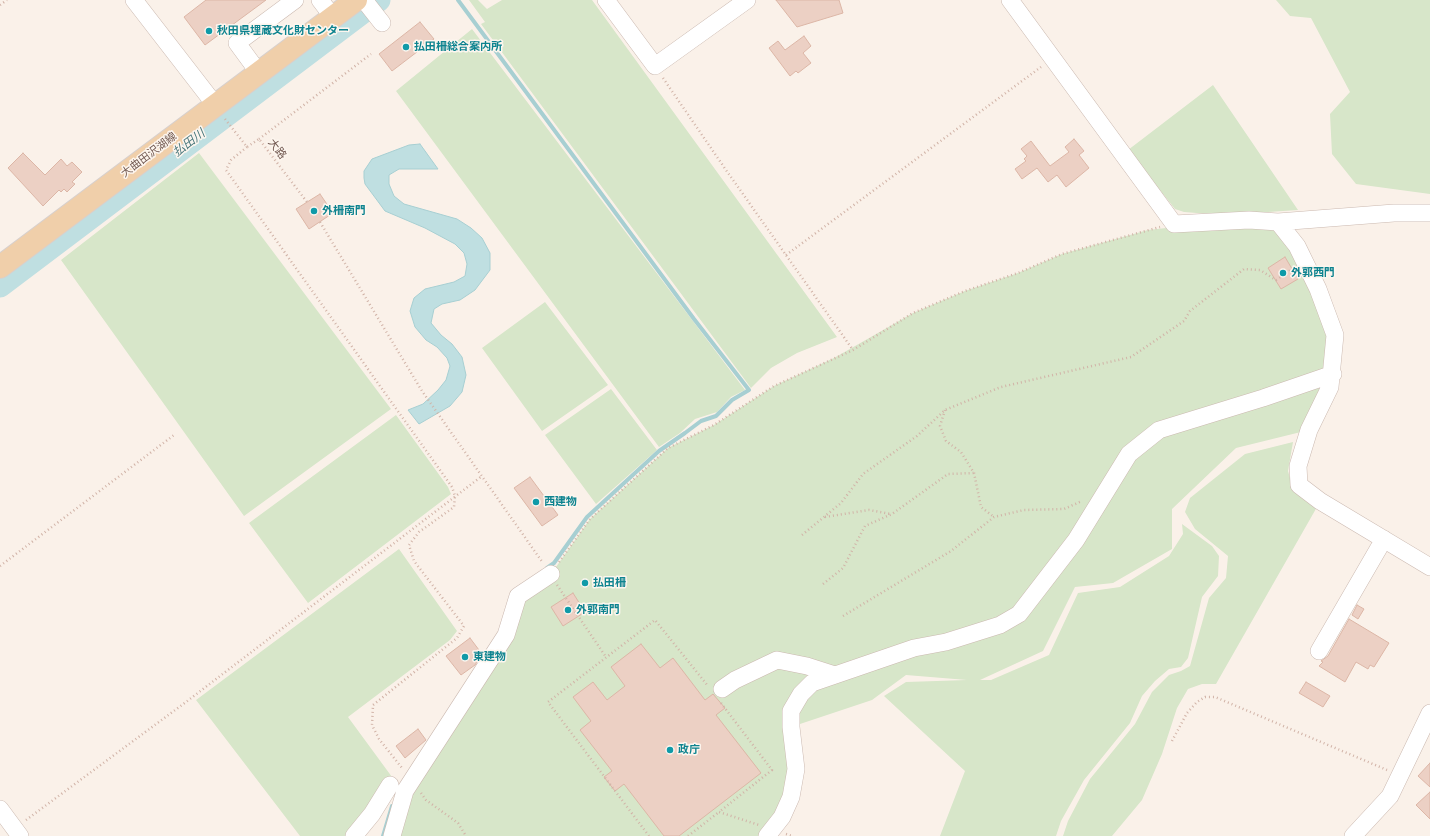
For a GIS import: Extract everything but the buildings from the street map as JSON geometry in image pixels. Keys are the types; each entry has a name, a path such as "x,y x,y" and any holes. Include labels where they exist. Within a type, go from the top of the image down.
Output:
{"main road":[{"name":"大曲田沢湖線","path":"0,267 356,0"}],"street":[{"path":"134,0 216,106"},
{"path":"259,72 237,43 296,0"},
{"path":"320,0 333,17"},
{"path":"364,0 382,23"},
{"path":"606,0 655,66 748,0"},
{"path":"1010,0 1174,224 1249,220 1278,222 1394,213 1430,213"},
{"path":"1278,222 1297,246 1323,300 1335,335 1330,387 1319,413 1309,430 1298,466 1299,485 1320,501 1430,567"},
{"path":"769,833 786,809 791,797 795,776 796,769 791,727 791,711 801,694 812,683 914,648 946,642 1000,625 1019,614 1076,540 1129,454 1159,430 1263,398 1332,374"},
{"path":"1319,651 1384,539"},
{"path":"392,836 405,791 506,635 518,596 551,574"},
{"path":"716,691 777,660 807,666 834,676"},
{"path":"1353,836 1390,796 1430,712"},
{"path":"354,836 372,814 390,785"},
{"path":"0,809 17,832"}],"path":[{"path":"0,5 7,0"},
{"path":"259,139 371,54"},
{"path":"786,255 1053,58"},
{"path":"655,66 726,170 853,350"},
{"path":"230,125 247,147"},
{"name":"大路","path":"307,202 259,139 231,160 226,170 452,487 455,496"},
{"path":"320,222 422,391 551,574 606,657"},
{"path":"551,574 590,519 668,448 714,424 774,386 853,350 913,314 965,291 1018,273 1062,254 1174,224"},
{"path":"802,535 841,504 862,474 917,436 946,410 1001,388 1131,357 1184,321 1190,311 1244,269 1260,270 1276,280 1305,262"},
{"path":"946,410 940,426 946,441 961,452 974,473 981,507 994,517"},
{"path":"0,566 174,435"},
{"path":"823,584 843,568 865,526 892,514 948,474 974,473"},
{"path":"17,832 482,476"},
{"path":"401,767 379,739 372,725 372,705 457,638 464,626 414,561 409,545 419,532 454,507 455,496"},
{"path":"843,616 951,551 994,517 1024,510 1064,509 1084,500"},
{"path":"824,517 869,510 892,514"},
{"path":"649,836 548,702 655,620 716,691 772,770 688,836"},
{"path":"1172,741 1187,713 1197,702 1205,697 1215,697 1400,776"},
{"path":"412,780 426,800 458,823 466,836"},
{"path":"719,812 769,833"}],"green space":[{"path":"469,0 478,0 487,9 502,0 592,0 837,337 797,353 771,368 751,388 481,24 485,22"},
{"path":"1276,0 1430,0 1430,194 1356,184 1332,154 1330,114 1350,92 1311,18 1290,16"},
{"path":"472,29 745,390 731,397 717,412 695,419 680,433 659,447 396,91"},
{"path":"1213,85 1298,210 1223,215 1184,212 1175,209 1128,150"},
{"path":"199,153 391,409 244,516 61,260"},
{"path":"1278,222 1335,335 1309,430 1236,448 1172,509 1172,549 1113,583 1075,587 1043,651 980,680 991,680 1049,655 1078,593 1120,587 1169,556 1183,534 1182,524 1212,546 1219,556 1218,576 1202,597 1188,658 1181,667 1169,669 1155,681 1142,696 1130,723 1084,780 1061,821 1056,836 940,836 965,771 884,696 906,682 967,680 906,675 872,700 791,727 796,769 767,836 392,836 405,791 506,635 518,596 551,574 590,519 668,448 714,425 774,386 834,358 913,313 965,291 1018,273 1062,254 1148,230 1212,223"},
{"path":"545,302 608,385 542,431 482,348"},
{"path":"611,389 657,450 596,504 545,435"},
{"path":"396,415 448,487 451,494 308,603 249,523"},
{"path":"1293,442 1288,471 1292,485 1317,507 1216,684 1202,684 1188,689 1177,708 1162,754 1142,800 1112,836 1063,836 1068,821 1090,779 1135,724 1152,692 1169,675 1190,666 1209,598 1226,578 1228,556 1195,529 1185,512 1190,498 1245,454"},
{"path":"399,549 457,631 450,640 348,717 392,777 346,836 300,836 196,700"}],"water":[{"path":"420,144 438,169 399,169 389,175 389,184 394,196 404,204 457,219 471,228 482,238 490,253 490,270 475,290 460,300 442,304 434,309 431,323 441,335 452,344 462,357 466,375 462,392 450,406 419,424 408,410 423,404 438,390 446,380 450,366 447,358 437,347 426,340 415,327 410,311 414,298 425,289 454,282 465,276 467,264 464,253 455,244 425,228 385,211 365,184 364,171 372,159 409,145"}],"waterway":[{"name":"払田川","path":"0,286 379,0"},
{"path":"458,0 694,319 749,390 732,400 716,416 701,421 659,451 587,517 554,563 547,568"},
{"path":"383,836 392,806"}],"place":[{"name":"秋田県埋蔵文化財センター","path":"209,31"},
{"name":"払田柵総合案内所","path":"406,47"},
{"name":"外柵南門","path":"314,211"},
{"name":"外郭西門","path":"1283,273"},
{"name":"西建物","path":"536,502"},
{"name":"払田柵","path":"585,583"},
{"name":"外郭南門","path":"568,610"},
{"name":"東建物","path":"465,657"},
{"name":"政庁","path":"670,750"}]}
